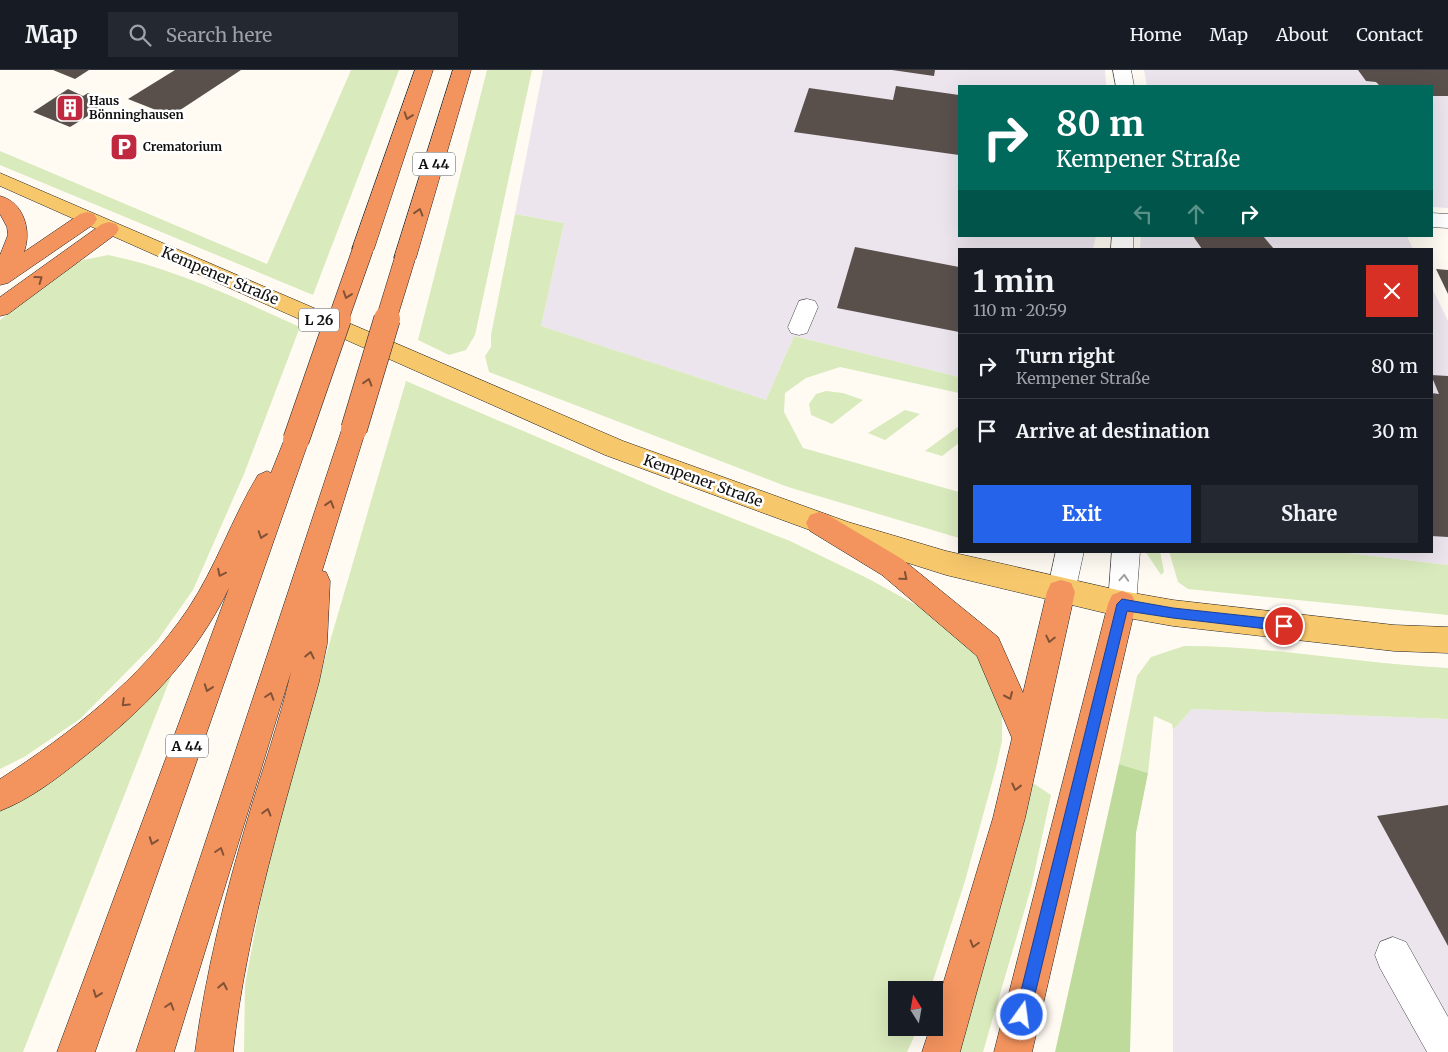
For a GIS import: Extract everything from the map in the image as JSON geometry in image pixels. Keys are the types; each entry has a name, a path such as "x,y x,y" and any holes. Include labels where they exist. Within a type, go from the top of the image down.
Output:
{"highway":[{"name":"A 44","path":"76,1052 296,440 424,70"},
{"name":"A 44","path":"155,1052 316,551 462,70"},
{"path":"0,202 12,214 19,231 16,247 0,270"},
{"path":"0,278 98,224"},
{"path":"0,308 98,224"},
{"path":"0,795 12,790 82,740 139,690 167,659 198,618 252,508 296,440"},
{"path":"819,523 892,567 988,647 1028,740"},
{"path":"214,1052 221,995 232,940 304,682 312,644 315,612 316,551"},
{"path":"941,1052 986,902 1028,740 1061,592"},
{"path":"1013,1052 1122,604"}],"main road":[{"name":"Kempener Straße","path":"0,179 98,224 607,445 819,523 946,563 1061,592 1122,604 1173,613 1394,638 1448,640"}],"street":[{"path":"1122,70 1125,85"},
{"path":"1433,220 1448,221"},
{"path":"1061,592 1070,553"},
{"path":"1122,604 1126,553"},
{"path":"1393,955 1447,1052"}],"shaded area":[{"path":"543,70 1105,70 1106,85 958,85 958,237 1096,237 1093,248 958,248 958,377 794,336 766,400 541,326 564,223 515,214"},
{"path":"1144,70 1448,70 1448,208 1433,207 1433,85 1147,85"},
{"path":"1141,237 1407,237 1413,248 1140,248"},
{"path":"1433,290 1448,321 1448,565 1349,553 1433,553"},
{"path":"1192,709 1448,719 1448,1052 1173,1052 1173,730"}],"green space":[{"path":"351,70 399,70 313,295 0,165 0,151 267,264"},
{"path":"487,70 532,70 475,335 466,350 449,355 418,340"},
{"path":"515,214 564,223 541,326 766,400 794,336 958,377 958,393 840,367 806,378 785,393 784,412 803,448 958,492 958,538 788,487 489,372 485,356 491,347 491,335"},
{"path":"108,255 181,276 300,327 244,474 193,590 157,641 80,719 24,757 0,769 0,320 71,266 83,260"},
{"path":"406,381 666,492 790,541 867,578 947,622 983,663 1002,712 1002,741 996,768 965,881 933,981 888,981 888,1036 914,1036 907,1052 244,1052 245,985 272,840"},
{"path":"826,391 843,393 863,400 832,424 811,415 809,404 816,394"},
{"path":"905,410 920,414 885,440 868,433"},
{"path":"958,427 958,444 942,456 925,451"},
{"path":"1146,553 1160,553 1164,572 1161,575"},
{"path":"1170,553 1349,553 1448,565 1448,615 1188,589 1178,582"},
{"path":"1184,646 1250,649 1448,668 1448,719 1192,709 1173,730 1172,724 1154,716 1148,773 1119,764 1137,676 1151,657"},
{"path":"174,669 23,1052 0,1052 0,804"},
{"path":"1119,764 1148,773 1136,833 1130,1052 1055,1052"},
{"path":"1033,783 1051,795 1031,888 983,1052 956,1052 998,915"}],"building":[{"path":"53,70 89,70 75,79"},
{"path":"175,70 241,70 171,116 128,99"},
{"path":"892,70 935,70 934,76"},
{"path":"1358,70 1448,70 1448,96 1433,96 1433,85 1379,85 1376,82 1366,81"},
{"path":"896,86 958,95 958,155 794,132 809,88 893,100"},
{"name":"Haus Bönninghausen","path":"68,89 83,96 88,93 98,97 94,100 106,105 70,127 33,112"},
{"path":"1194,237 1264,237 1273,248 1201,248"},
{"path":"855,247 958,267 958,332 837,308"},
{"path":"1436,269 1448,270 1448,294"},
{"path":"1433,375 1448,376 1448,537 1433,536 1433,393 1439,394"},
{"path":"1448,805 1448,946 1377,816"}],"place":[{"name":"Haus Bönninghausen","path":"70,108"},
{"name":"Crematorium","path":"124,147"}],"route":[{"path":"1022,1015 1110,662 1122,604 1173,613 1284,626"}]}
